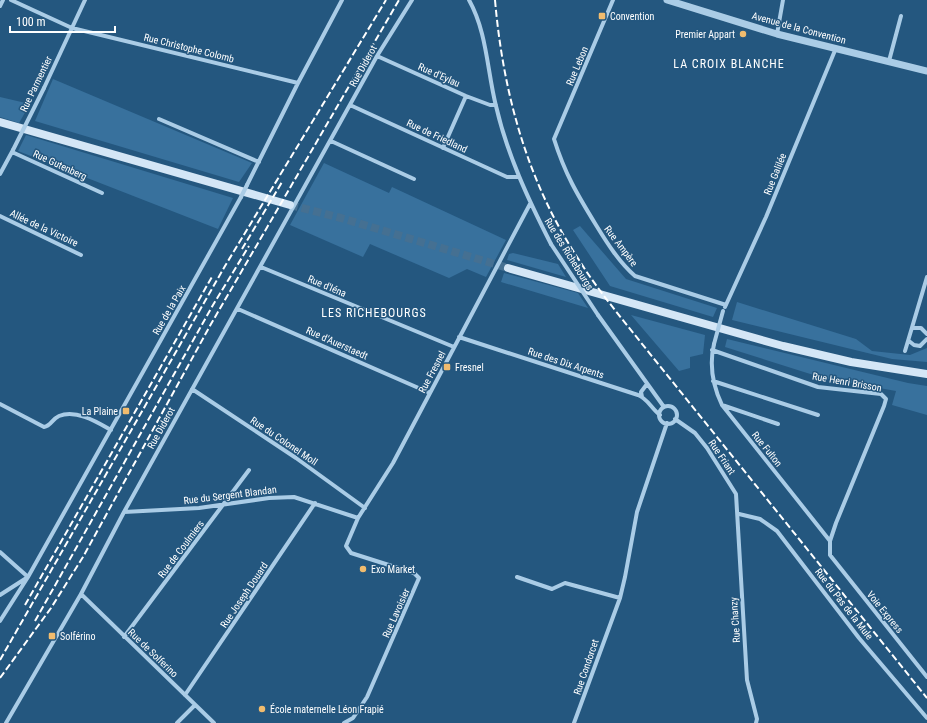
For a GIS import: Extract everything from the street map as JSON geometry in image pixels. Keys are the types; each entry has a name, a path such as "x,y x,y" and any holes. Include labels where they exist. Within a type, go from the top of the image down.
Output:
{"main road":[{"path":"0,122 290,205"},
{"path":"508,268 783,346 851,362 927,374"}],"street":[{"path":"0,6 3,0"},
{"name":"Rue Christophe Colomb","path":"12,0 72,28 298,83"},
{"name":"Rue Parmentier","path":"0,174 44,88 86,0"},
{"name":"Rue de la Paix","path":"0,621 28,577 241,197 298,83 342,0"},
{"name":"Rue Diderot","path":"6,723 81,594 124,512 377,56 412,0"},
{"name":"Rue des Richebourgs","path":"469,0 479,22 496,105 518,177 530,204 551,244 598,315 664,407"},
{"name":"Rue Lebon","path":"554,139 613,0"},
{"name":"Avenue de la Convention","path":"667,0 777,34 927,71"},
{"path":"777,34 783,0"},
{"path":"889,61 901,16"},
{"name":"Rue Galilée","path":"714,344 726,305 766,217 836,48"},
{"name":"Rue d'Eylau","path":"377,56 466,96 490,105 496,105"},
{"path":"443,148 466,96"},
{"name":"Rue de Friedland","path":"350,105 507,177 518,177"},
{"path":"159,120 259,162"},
{"name":"Rue Ampère","path":"554,139 561,161 571,184 609,246 627,269 635,276 645,280 726,305"},
{"path":"331,141 414,179"},
{"name":"Rue Gutenberg","path":"12,151 102,193"},
{"name":"Rue Fresnel","path":"346,546 358,518 393,463 530,204"},
{"name":"Allée de la Victoire","path":"0,216 81,255"},
{"name":"Rue d'Iéna","path":"261,267 454,348"},
{"path":"905,351 927,277"},
{"name":"Rue d'Auerstaedt","path":"238,309 430,393"},
{"path":"913,328 921,328 927,334"},
{"name":"Rue des Dix Arpents","path":"459,338 642,397 660,415"},
{"path":"909,341 914,345 920,346 927,339"},
{"name":"Rue Fulton","path":"714,344 712,350 713,381 722,405 830,541"},
{"name":"Rue Henri Brisson","path":"712,350 818,387 884,396 886,398 843,504 830,541 831,557"},
{"path":"713,381 818,415"},
{"path":"642,397 641,392 647,384"},
{"name":"Rue du Colonel Moll","path":"192,390 296,458 365,508"},
{"path":"0,404 44,427 48,426 58,416 74,414 90,418 111,430"},
{"path":"722,405 778,424"},
{"path":"669,406 676,412 676,419 672,422 666,423 662,420 660,415 664,407 669,406"},
{"name":"Rue Friant","path":"676,419 695,433 707,448 736,494 739,514"},
{"name":"Rue Condorcet","path":"574,723 620,598 637,512 666,423"},
{"name":"Rue de Coulmiers","path":"124,637 250,470"},
{"name":"Rue du Sergent Blandan","path":"124,512 199,508 268,498 294,497 358,518"},
{"name":"Rue Joseph Douard","path":"185,695 315,503"},
{"name":"Rue du Pas de la Mule","path":"739,514 760,519 777,531 859,638 927,718"},
{"name":"Rue Chanzy","path":"739,514 738,530 747,680 757,719 756,723"},
{"name":"Rue Lavoisier","path":"344,723 353,718 366,697 419,578 414,573 351,553 346,546"},
{"path":"0,552 28,577 0,596"},
{"name":"Voie Express","path":"831,557 927,676"},
{"path":"517,577 552,589 565,583 620,598"},
{"path":"11,588 17,596"},
{"name":"Rue de Solferino","path":"81,594 214,723"},
{"path":"177,723 195,705"}],"shaded area":[{"path":"53,79 252,163 239,182 35,121"},
{"path":"0,97 30,104 19,123 0,117"},
{"path":"26,135 233,198 218,229 18,151"},
{"path":"324,163 389,193 392,187 506,240 486,277 467,269 449,278 370,244 363,257 290,225"},
{"path":"580,226 626,279 717,308 713,317 610,286 573,230"},
{"path":"513,253 558,264 566,277 507,260 509,254"},
{"path":"504,273 578,293 588,308 501,282"},
{"path":"737,302 856,339 872,351 910,355 927,348 927,362 892,359 732,320"},
{"path":"631,315 705,335 703,354 690,357 690,368 679,371"},
{"path":"727,339 908,383 927,386 927,415 892,405 896,391 823,378 725,347"}],"tunnel":[{"path":"290,205 341,218 508,268"}],"railway":[{"path":"0,660 225,266 386,0"},
{"path":"0,678 51,608 83,557 211,324 399,0"},
{"path":"495,0 504,68 520,135 545,199 579,260 594,283 622,319 927,698"},
{"path":"242,249 282,182"},
{"path":"35,621 213,305 249,246"},
{"path":"25,605 213,275"}],"place":[{"name":"Convention","path":"602,16"},
{"name":"Premier Appart","path":"743,34"},
{"name":"Fresnel","path":"447,367"},
{"name":"La Plaine","path":"126,411"},
{"name":"Exo Market","path":"363,569"},
{"name":"Solférino","path":"52,636"},
{"name":"École maternelle Léon Frapié","path":"262,709"}],"district":[{"name":"LA CROIX BLANCHE","path":"729,64"},
{"name":"LES RICHEBOURGS","path":"374,313"}]}
